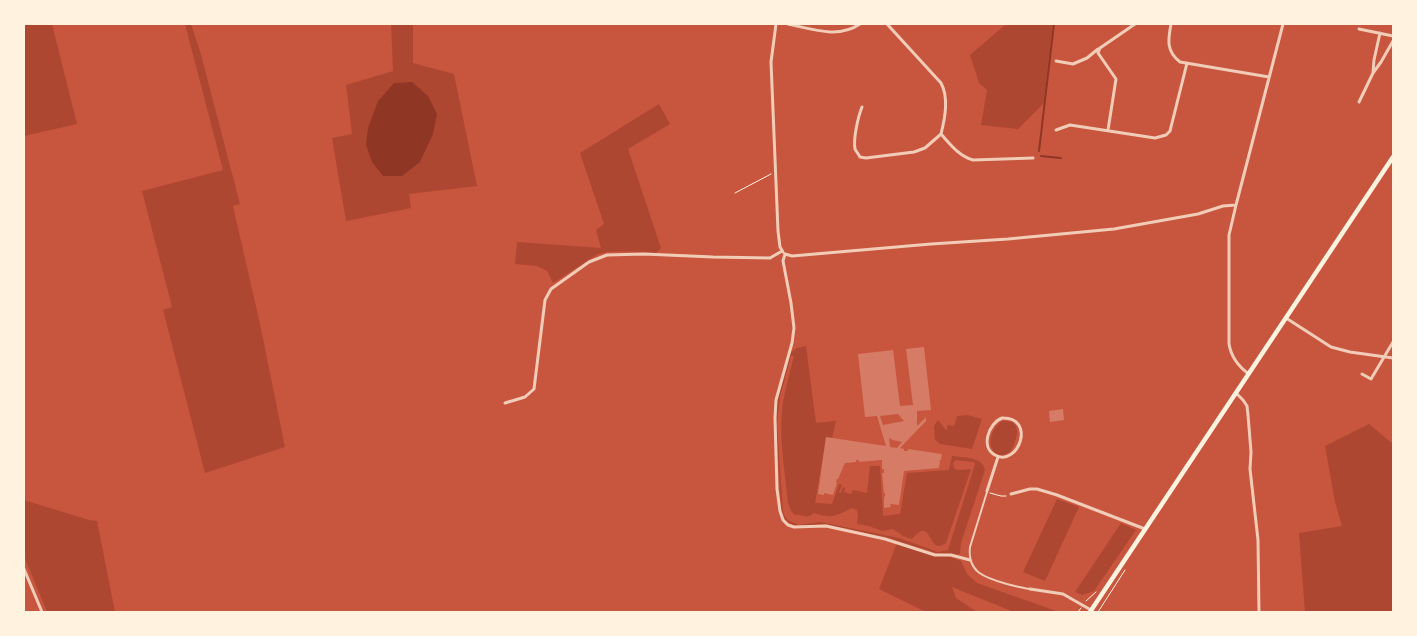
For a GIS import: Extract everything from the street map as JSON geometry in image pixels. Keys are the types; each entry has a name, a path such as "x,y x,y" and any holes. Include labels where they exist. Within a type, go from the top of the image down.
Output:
{"main road":[{"path":"1091,611 1393,157"}],"street":[{"path":"776,24 771,62 778,231 784,253 783,260 793,322 793,334 776,400 775,418 777,490 783,520 788,525 794,527 826,526 885,538 935,555 970,560"},
{"path":"788,24 828,33 860,24"},
{"path":"862,107 855,150 860,156 866,158 914,152 925,148 941,134 946,98 945,90 941,82 888,24"},
{"path":"1056,61 1073,64 1087,58 1135,24"},
{"path":"1171,24 1168,45 1174,57 1180,62 1269,77"},
{"path":"1248,374 1234,358 1229,344 1229,235 1283,24"},
{"path":"1359,29 1393,36"},
{"path":"1374,73 1374,60 1380,33"},
{"path":"1359,102 1393,41"},
{"path":"1100,48 1098,53 1116,79 1108,130"},
{"path":"1056,130 1070,125 1155,138 1166,135 1170,131 1187,63"},
{"path":"941,134 960,154 972,160 1033,158"},
{"path":"505,403 525,397 534,390 545,300 551,289 589,262 607,254 770,258 784,253 792,256 1114,229 1198,214 1223,206 1236,205"},
{"path":"1286,318 1331,347 1350,352 1393,358"},
{"path":"1362,374 1371,378 1393,342"},
{"path":"1236,393 1247,406 1248,415 1251,452 1250,470 1258,540 1259,612"},
{"path":"1010,418 1020,427 1021,437 1016,450 1012,454 1007,457 998,457 989,450 988,438 992,426 998,420 1010,418"},
{"path":"988,492 998,457"},
{"path":"1011,494 1037,489 1145,529"},
{"path":"24,569 42,612"},
{"path":"1030,589 1063,594 1091,611"}],"lane":[{"path":"988,492 970,547 970,560 974,568 989,579 1030,589"}],"path":[{"path":"734,193 776,171"},
{"path":"988,492 1001,496 1011,494"}],"shaded area":[{"path":"24,24 52,24 77,124 24,136"},
{"path":"185,24 191,24 200,51 240,204 233,206 260,324 285,447 205,473 163,310 172,307 142,191 223,170"},
{"path":"391,24 413,24 413,63 454,74 477,186 409,194 411,208 346,221 332,138 352,134 346,85 393,71"},
{"path":"1006,24 1053,24 1044,103 1018,129 981,125 987,90 979,83 970,55"},
{"path":"412,82 428,96 437,114 433,134 420,162 402,176 383,176 372,162 366,145 368,128 378,101 394,83"},
{"path":"659,104 670,124 628,149 661,248 656,253 619,251 598,254 553,283 547,271 537,266 515,264 517,242 601,248 596,230 604,224 580,153"},
{"path":"806,346 816,423 836,421 832,438 826,438 815,503 832,504 839,484 842,485 839,492 841,493 843,487 845,488 844,492 851,494 853,490 867,493 870,466 880,466 883,516 900,514 907,473 949,470 952,456 976,460 983,465 985,470 961,543 960,554 936,553 889,538 825,524 795,526 786,521 781,510 776,421 777,402 791,352","holes":["791,356 794,356 783,402 781,427 788,503 791,511 795,515 806,517 814,513 830,516 838,515 852,508 857,510 857,524 882,531 893,529 903,536 912,539 924,531 936,545 940,546 946,543 971,469 957,470 953,464 955,460 974,462 975,464 948,550 938,552 899,538 820,522 799,525 785,517 777,423 780,397"]},
{"path":"967,415 982,419 972,449 940,444 935,440 934,426 938,420 947,430 947,425 954,426 957,416"},
{"path":"1003,421 1014,424 1017,436 1011,451 1003,456 993,450 991,440 998,424"},
{"path":"1369,424 1393,444 1393,612 1305,612 1299,533 1342,526 1335,502 1325,446"},
{"path":"1057,499 1079,507 1045,581 1023,572"},
{"path":"24,500 97,521 115,612 47,612 24,556"},
{"path":"1121,523 1136,530 1094,591 1082,595 1075,592"},
{"path":"897,543 933,556 947,556 961,561 967,574 977,583 1059,612 1014,612 952,587 956,598 977,612 926,612 879,589"}],"building":[{"path":"924,347 931,410 917,411 917,426 926,417 926,421 900,448 904,449 904,451 908,451 908,449 942,454 941,460 939,460 939,468 904,471 899,505 890,504 891,507 884,508 885,493 882,473 884,473 884,469 882,469 882,460 859,462 859,460 856,460 856,462 845,463 837,479 833,495 818,494 826,437 886,446 877,416 865,417 858,354 893,350 900,406 913,405 906,349","holes":["898,414 904,421 883,425 880,416","889,438 893,440 902,442 897,448 890,447"]},
{"path":"1063,409 1064,420 1050,422 1049,411"}],"waterway":[{"path":"1039,151 1054,24"},
{"path":"1041,156 1061,158"}]}
